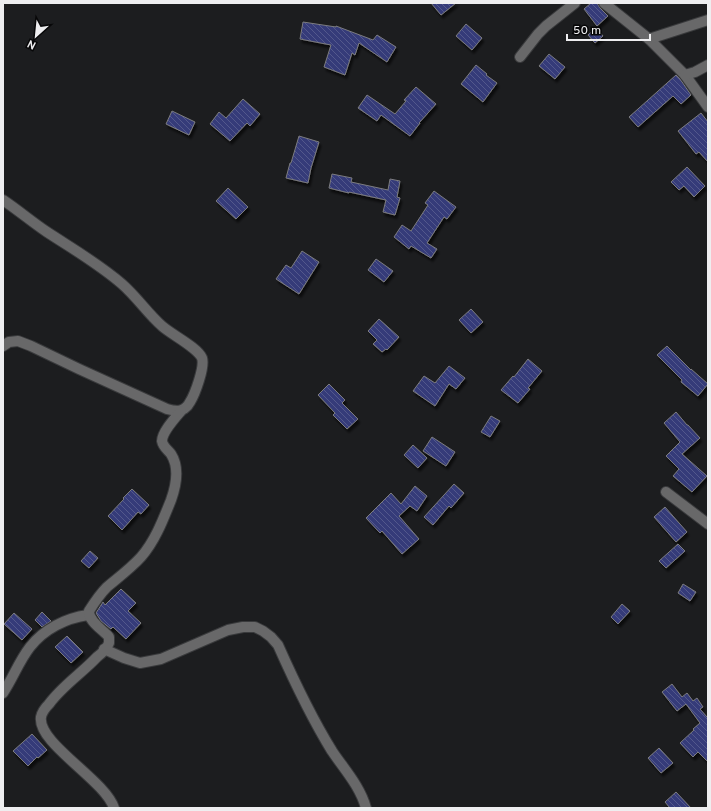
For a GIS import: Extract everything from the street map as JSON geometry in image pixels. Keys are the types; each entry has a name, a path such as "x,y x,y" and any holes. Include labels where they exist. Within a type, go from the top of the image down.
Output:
{"street":[{"path":"520,57 542,30 575,3"},
{"path":"604,3 648,39 685,75 708,107"},
{"path":"648,39 708,20"},
{"path":"685,75 695,72 708,65"},
{"path":"3,200 124,285 162,327 190,346 201,356 203,361 195,392 190,402 187,407 181,411 165,433 162,441 164,446 171,454 177,468 176,482 164,518 151,543 142,556 106,588 89,611 88,615 90,619 109,637 109,643 90,664 52,699 43,711 41,720 50,738 106,793 114,808"},
{"path":"3,346 9,342 18,341 167,409 181,411"},
{"path":"666,492 708,524"},
{"path":"3,693 30,646 40,636 57,624 78,616 88,615"},
{"path":"104,649 124,658 140,662 161,659 228,630 243,627 255,627 263,631 278,645 310,713 332,750 358,788 364,799 366,808"}],"building":[{"path":"431,3 456,3 441,15"},
{"path":"591,3 597,3 608,16 597,26 584,9"},
{"path":"303,22 336,26 373,40 377,35 396,47 387,62 359,43 355,55 352,53 345,75 324,67 331,45 300,39"},
{"path":"466,24 482,38 472,50 456,36"},
{"path":"596,28 603,36 595,43 588,35"},
{"path":"549,54 565,67 555,79 539,66"},
{"path":"476,65 497,83 483,102 461,84"},
{"path":"676,75 691,95 681,104 673,96 638,127 629,117"},
{"path":"416,87 436,104 419,123 410,136 381,115 377,121 358,108 367,95 395,114 406,101 404,100"},
{"path":"243,99 260,114 250,126 247,123 230,141 210,124 219,112 226,118"},
{"path":"172,111 195,122 189,135 166,124"},
{"path":"701,113 708,122 708,162 699,152 696,154 678,131"},
{"path":"299,136 319,142 308,183 286,178"},
{"path":"687,167 705,186 694,197 684,186 679,190 671,182"},
{"path":"332,174 352,178 351,182 388,190 390,179 400,181 397,197 400,198 395,215 383,212 386,200 329,188"},
{"path":"228,188 248,207 236,219 216,201"},
{"path":"434,191 456,207 447,219 444,217 427,243 437,249 431,258 411,246 409,249 394,237 402,225 411,231 428,205 425,203"},
{"path":"302,251 319,262 299,294 276,279 286,265 291,268"},
{"path":"376,259 393,271 384,282 368,270"},
{"path":"471,309 483,322 471,333 459,320"},
{"path":"379,319 399,337 387,350 386,349 382,352 373,344 377,340 368,331"},
{"path":"667,346 691,370 708,384 698,396 681,382 682,380 657,355"},
{"path":"528,359 542,371 518,403 501,390 513,376 514,377"},
{"path":"449,366 465,378 456,389 449,384 435,406 413,391 424,376 435,383"},
{"path":"329,384 345,400 342,403 358,419 347,429 333,415 335,413 318,395"},
{"path":"676,412 700,438 682,454 707,476 692,492 673,476 679,469 666,456 680,442 664,423"},
{"path":"491,416 500,421 490,437 481,432"},
{"path":"432,437 455,452 446,466 423,451"},
{"path":"413,445 427,458 418,468 404,455"},
{"path":"454,484 464,493 451,508 449,506 433,525 424,517"},
{"path":"415,486 427,496 417,511 410,506 399,516 419,539 402,554 382,531 380,533 366,518 391,493 401,504"},
{"path":"132,489 149,505 141,514 138,512 122,530 108,516"},
{"path":"665,507 687,532 676,542 654,517"},
{"path":"678,544 685,551 666,568 659,561"},
{"path":"90,551 98,558 89,568 81,561"},
{"path":"683,584 696,592 690,601 678,593"},
{"path":"121,589 136,603 128,611 141,623 126,639 113,627 111,629 101,621 96,613 103,602 105,605"},
{"path":"622,604 630,611 618,624 611,617"},
{"path":"42,612 51,621 42,627 35,620"},
{"path":"14,613 32,629 22,640 4,624"},
{"path":"67,636 83,652 71,663 55,647"},
{"path":"672,684 682,697 687,693 693,701 697,698 703,707 700,709 708,717 708,762 698,752 693,757 680,743 700,723 686,704 677,711 662,692"},
{"path":"32,734 47,750 28,766 13,751"},
{"path":"659,748 673,763 661,773 648,758"},
{"path":"676,792 691,808 670,808 665,802"}]}
